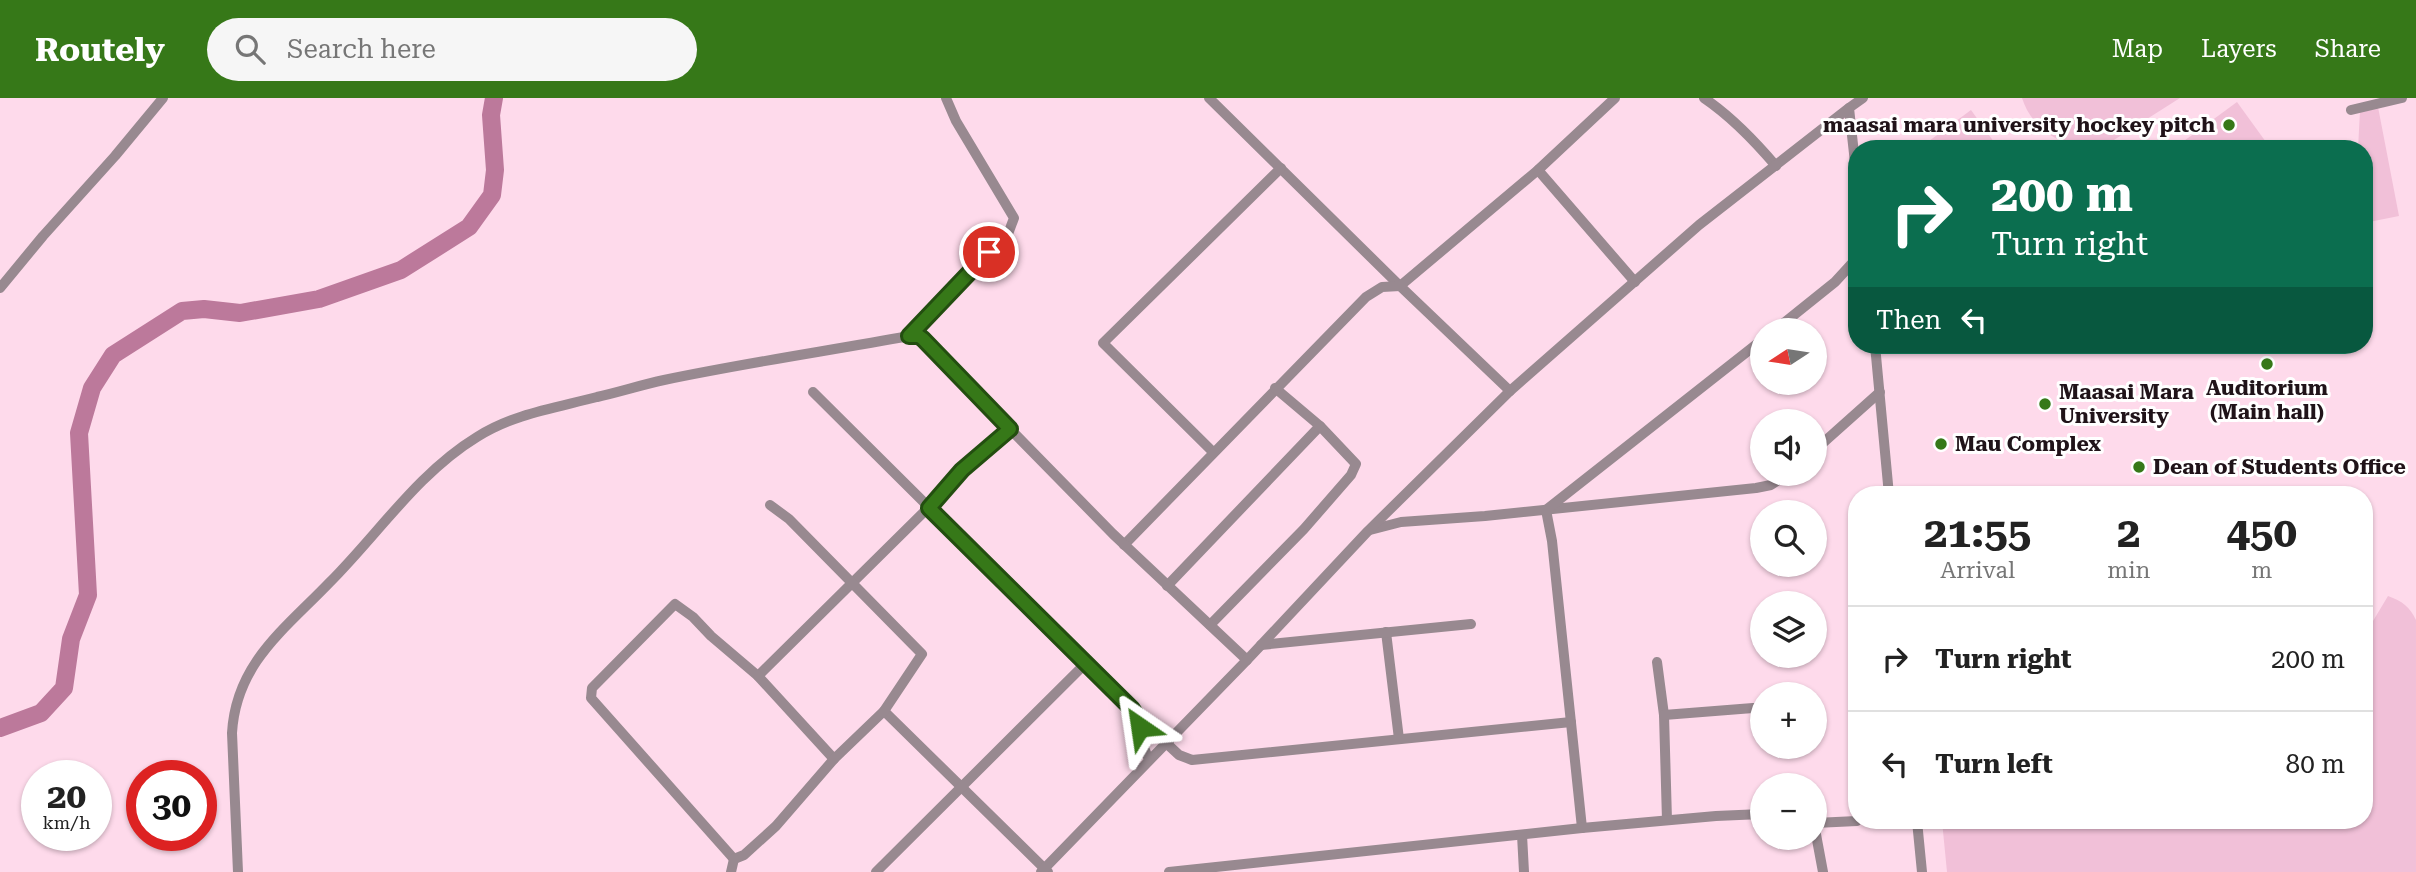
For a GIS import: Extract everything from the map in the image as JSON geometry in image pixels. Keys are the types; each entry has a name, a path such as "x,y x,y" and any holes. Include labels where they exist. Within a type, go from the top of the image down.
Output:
{"street":[{"path":"0,288 163,98"},
{"path":"909,336 1008,234 1014,218 956,121 946,98"},
{"path":"1209,98 1510,391"},
{"path":"1124,545 1275,388 1375,290 1390,285 1400,286 1538,170 1615,98"},
{"path":"1704,98 1721,109 1751,136 1776,166"},
{"path":"884,711 1044,871 1368,531 1510,391 1699,225 1863,98"},
{"path":"2351,110 2402,98"},
{"path":"1849,108 1853,140"},
{"path":"1213,452 1103,343 1281,168"},
{"path":"1538,170 1635,282"},
{"path":"1790,318 1835,282 1848,268"},
{"path":"238,872 233,710 241,686 256,660 350,562 411,492 437,467 475,438 505,421 662,380 919,336 1124,545 1247,660"},
{"path":"1546,510 1750,349"},
{"path":"1876,354 1888,486"},
{"path":"1210,625 1304,530 1351,475 1356,464 1320,426 1275,388"},
{"path":"813,392 1132,709 1138,718 1140,738 1149,759"},
{"path":"1827,439 1880,392"},
{"path":"1167,586 1320,426"},
{"path":"758,676 929,508 962,470 1010,429"},
{"path":"1368,531 1401,522 1546,510 1766,486"},
{"path":"734,859 744,855 776,826 834,759 884,711 922,654 789,519 770,506"},
{"path":"1546,510 1552,541 1582,828"},
{"path":"734,859 591,698 593,688 675,604 758,676 834,759"},
{"path":"1261,645 1471,624"},
{"path":"1387,632 1399,739"},
{"path":"1657,662 1664,715 1667,820"},
{"path":"876,872 1086,663"},
{"path":"1664,715 1750,708"},
{"path":"1166,742 1178,755 1192,760 1571,722"},
{"path":"1169,872 1582,828 1750,815"},
{"path":"1827,822 1848,821"},
{"path":"1918,829 1922,872"},
{"path":"1522,835 1524,872"},
{"path":"1819,850 1824,872"},
{"path":"731,872 734,859"}],"shaded area":[{"path":"2022,98 2180,98 2114,140 2060,140 2044,130 2027,110"},
{"name":"maasai mara university hockey pitch","path":"2237,102 2264,140 2185,140"},
{"path":"2378,107 2399,216 2373,221 2373,140 2358,140 2360,111"},
{"path":"1971,110 1993,140 1930,140"},
{"path":"2388,596 2405,605 2416,620 2416,872 1947,872 1943,829 2373,829 2373,621"}],"waterway":[{"path":"0,728 41,713 64,688 71,639 88,595 79,433 92,388 113,355 182,311 204,309 240,313 319,299 401,270 469,227 492,195 495,170 491,115 494,98"}],"place":[{"name":"maasai mara university hockey pitch","path":"2229,125"},
{"name":"Auditorium (Main hall)","path":"2267,364"},
{"name":"Maasai Mara University","path":"2045,404"},
{"name":"Mau Complex","path":"1941,444"},
{"name":"Dean of Students Office","path":"2139,467"}],"route":[{"path":"989,252 909,336 923,339 1010,429 962,470 929,508 1132,709 1140,727"}]}
